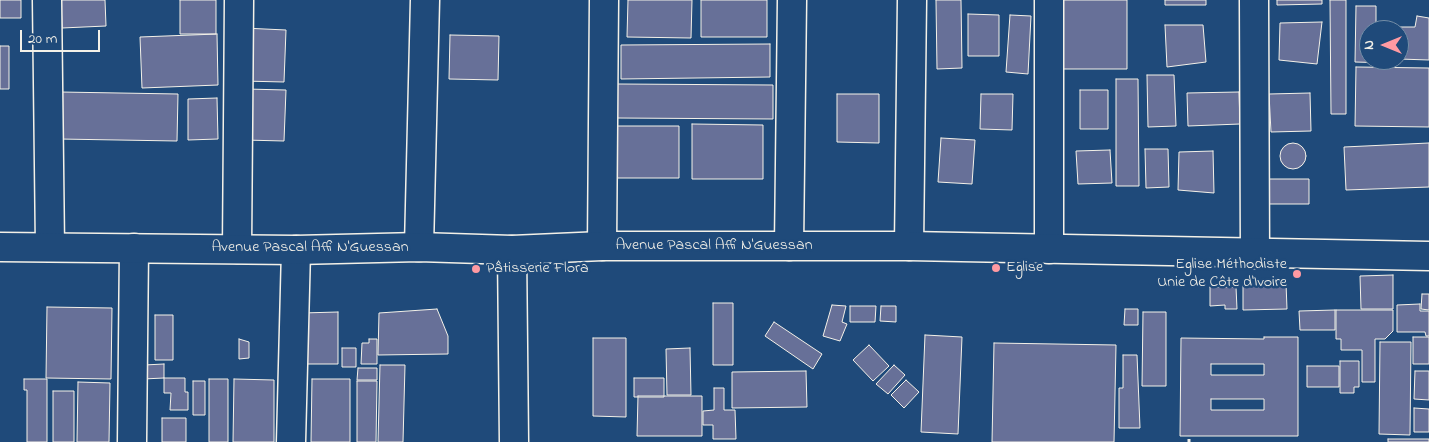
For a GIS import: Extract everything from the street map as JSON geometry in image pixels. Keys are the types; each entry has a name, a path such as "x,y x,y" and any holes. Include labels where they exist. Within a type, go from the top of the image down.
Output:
{"street":[{"path":"47,0 50,247"},
{"path":"237,249 238,0"},
{"path":"419,247 425,0"},
{"path":"602,246 604,0"},
{"path":"789,246 792,0"},
{"path":"909,246 912,0"},
{"path":"1049,0 1049,249"},
{"path":"1254,0 1255,254"},
{"name":"Avenue Pascal Affi N'Guessan","path":"0,247 296,250 419,247 512,250 602,246 909,246 1429,256"},
{"path":"132,442 134,248"},
{"path":"291,442 296,250"},
{"path":"512,250 514,442"}],"building":[{"path":"0,0 21,0 21,18 0,18"},
{"path":"61,0 105,0 106,26 62,28"},
{"path":"180,0 216,0 216,34 180,34"},
{"path":"628,0 692,0 691,38 627,37"},
{"path":"701,0 767,0 767,37 701,37"},
{"path":"936,0 961,0 962,68 937,69"},
{"path":"1055,0 1127,0 1127,69 1055,69"},
{"path":"1165,0 1206,0 1206,5 1165,5"},
{"path":"1277,0 1322,0 1322,4 1277,5"},
{"path":"1330,0 1346,0 1346,114 1331,114"},
{"path":"1356,6 1376,6 1376,20 1359,20 1359,62 1355,62"},
{"path":"968,14 999,15 999,56 968,56"},
{"path":"1010,15 1031,16 1028,74 1006,72"},
{"path":"1417,16 1429,18 1429,60 1409,59 1409,27 1415,27"},
{"path":"1322,22 1317,64 1279,60 1280,23"},
{"path":"1165,25 1203,25 1206,62 1167,67"},
{"path":"243,28 286,30 284,82 242,81"},
{"path":"217,34 218,85 142,88 140,37"},
{"path":"450,35 499,36 498,80 449,79"},
{"path":"770,44 770,77 621,79 621,45"},
{"path":"0,46 9,46 9,89 0,89"},
{"path":"1356,67 1359,67 1359,70 1429,68 1429,127 1355,126"},
{"path":"1147,75 1174,75 1176,126 1148,127"},
{"path":"1116,79 1138,79 1139,186 1116,186"},
{"path":"617,84 773,85 773,119 617,118"},
{"path":"246,89 286,90 284,141 244,140"},
{"path":"1080,90 1108,90 1108,129 1080,129"},
{"path":"60,92 178,94 177,141 59,139"},
{"path":"1239,92 1240,124 1188,126 1187,93"},
{"path":"1310,93 1311,131 1271,132 1269,94"},
{"path":"837,94 879,94 879,143 837,142"},
{"path":"981,94 1013,94 1012,130 980,129"},
{"path":"217,98 218,139 188,140 188,99"},
{"path":"692,124 763,125 763,179 692,179"},
{"path":"609,126 679,126 679,178 609,178"},
{"path":"941,138 975,140 972,184 938,182"},
{"path":"1293,143 1302,147 1306,156 1302,165 1293,169 1284,165 1280,156 1284,147"},
{"path":"1429,143 1429,187 1346,190 1344,147"},
{"path":"1145,149 1168,149 1169,187 1146,188"},
{"path":"1110,150 1112,183 1078,184 1076,151"},
{"path":"1213,151 1214,193 1178,190 1179,152"},
{"path":"1265,179 1309,179 1309,204 1265,204"},
{"path":"1393,275 1393,309 1361,309 1360,276"},
{"path":"1286,283 1287,309 1243,310 1243,284"},
{"path":"1210,287 1236,287 1237,309 1225,309 1225,305 1210,306"},
{"path":"1422,294 1429,294 1429,310 1421,309"},
{"path":"713,303 733,303 733,365 713,365"},
{"path":"1420,304 1420,311 1429,311 1429,336 1426,336 1425,332 1397,332 1397,305"},
{"path":"832,305 846,306 842,322 847,324 840,341 823,336"},
{"path":"850,306 876,306 875,322 850,322"},
{"path":"881,306 896,306 896,322 880,321"},
{"path":"47,307 112,308 111,379 46,378"},
{"path":"437,309 448,336 448,354 378,355 379,313"},
{"path":"1125,309 1138,309 1138,325 1124,325"},
{"path":"1335,310 1335,330 1300,330 1299,311"},
{"path":"1336,310 1393,310 1393,331 1385,339 1375,339 1375,382 1362,382 1362,350 1341,350 1341,339 1336,339"},
{"path":"338,312 338,364 303,364 302,313"},
{"path":"1143,312 1166,312 1166,386 1142,386"},
{"path":"155,315 173,315 173,360 155,360"},
{"path":"774,322 822,354 813,369 765,336"},
{"path":"925,335 962,337 958,434 921,432"},
{"path":"1264,337 1298,337 1298,436 1180,436 1181,338 1264,339","holes":["1211,364 1264,364 1264,375 1211,375","1211,399 1264,399 1264,410 1211,410"]},
{"path":"1413,337 1429,337 1429,364 1413,364"},
{"path":"593,338 626,338 626,417 593,416"},
{"path":"239,339 249,342 249,358 239,359"},
{"path":"369,339 377,339 377,364 361,364 362,343 369,343"},
{"path":"1380,342 1411,342 1410,435 1379,434"},
{"path":"994,343 1116,345 1114,442 992,442"},
{"path":"869,345 889,366 873,381 853,360"},
{"path":"342,348 356,348 356,367 342,367"},
{"path":"690,348 691,395 667,395 666,349"},
{"path":"1123,355 1137,355 1140,428 1119,428 1119,388 1123,388"},
{"path":"1340,361 1359,361 1359,387 1354,387 1354,393 1340,393"},
{"path":"164,364 164,378 143,379 144,365"},
{"path":"380,365 405,365 403,442 378,442"},
{"path":"894,365 905,375 888,394 876,384"},
{"path":"1307,366 1339,366 1339,387 1307,387"},
{"path":"358,368 377,368 377,380 357,380"},
{"path":"806,371 807,407 732,408 732,372"},
{"path":"1415,371 1429,371 1429,400 1414,399"},
{"path":"164,378 185,378 185,392 188,392 188,410 170,410 171,393 164,393"},
{"path":"634,378 664,378 664,397 634,397"},
{"path":"24,379 47,379 47,442 27,442 27,390 24,390"},
{"path":"209,379 228,379 228,442 209,442"},
{"path":"234,379 274,380 274,442 233,442"},
{"path":"312,379 350,379 350,442 311,442"},
{"path":"906,380 919,392 904,408 891,395"},
{"path":"193,381 205,381 205,415 193,415"},
{"path":"357,381 377,381 376,442 357,442"},
{"path":"78,382 110,383 109,442 77,442"},
{"path":"714,388 724,388 724,410 735,410 736,439 713,439 713,425 703,425 703,411 714,410"},
{"path":"53,391 74,391 74,442 53,442"},
{"path":"638,396 702,396 702,436 637,436"},
{"path":"1414,408 1429,409 1429,432 1414,432"},
{"path":"162,418 186,418 186,442 162,442"},
{"path":"1388,439 1429,439 1429,442 1388,442"}],"place":[{"name":"Eglise","path":"996,268"},
{"name":"Pâtisserie Flora","path":"476,269"},
{"name":"Eglise Méthodiste Unie de Côte d'Ivoire","path":"1297,274"}]}
